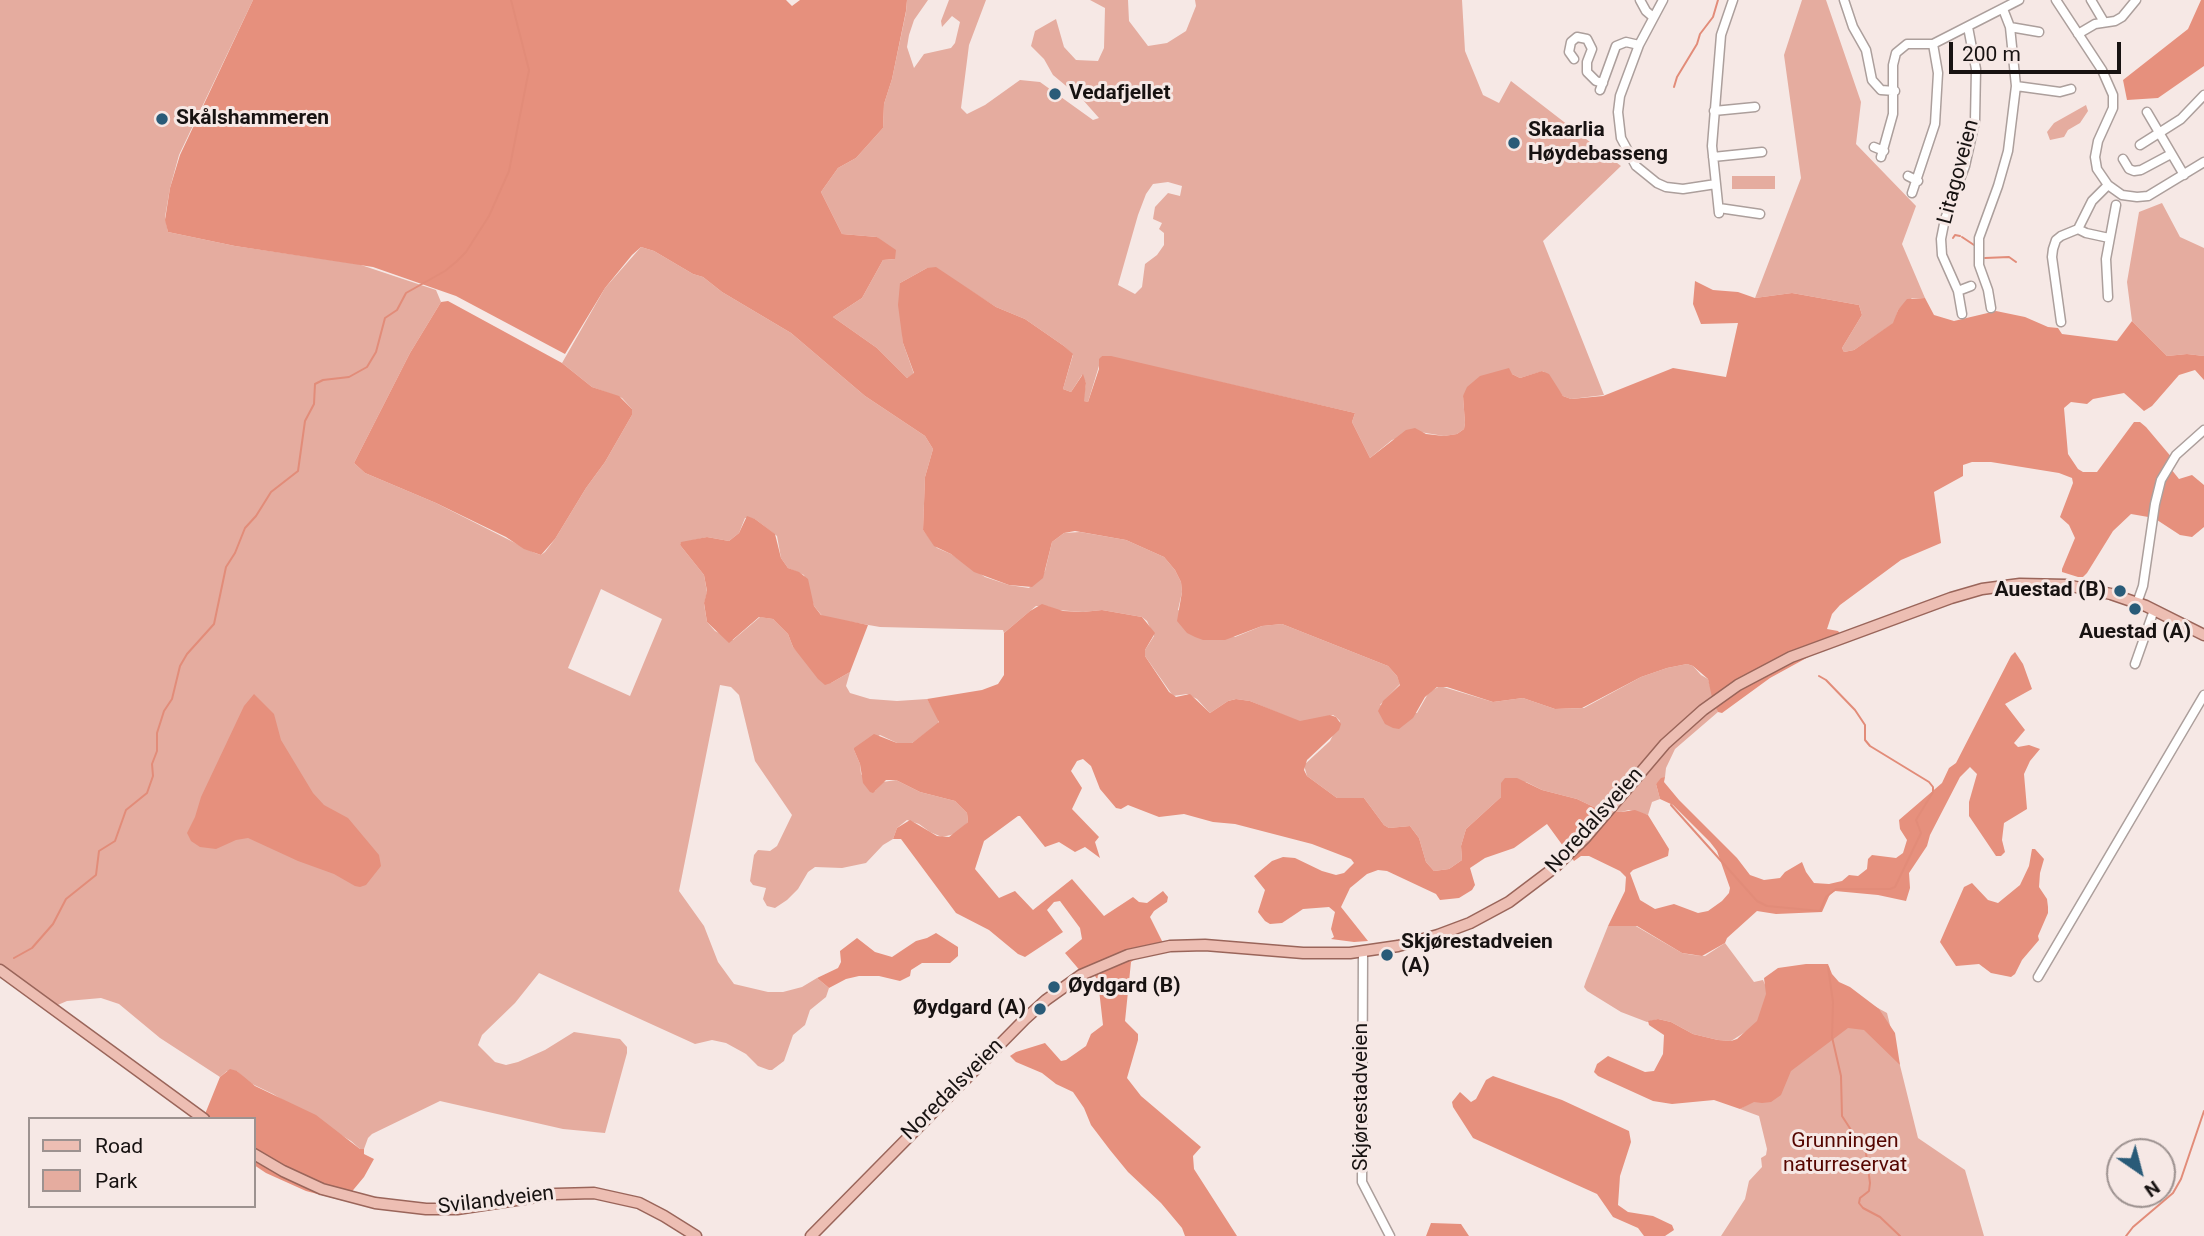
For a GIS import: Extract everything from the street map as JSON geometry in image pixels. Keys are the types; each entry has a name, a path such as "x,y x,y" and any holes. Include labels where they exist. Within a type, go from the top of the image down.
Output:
{"main road":[{"name":"Noredalsveien","path":"812,1234 1025,1019 1061,988 1095,968 1148,950 1186,945 1316,953 1363,951 1398,946 1450,931 1492,912 1527,890 1570,853 1652,758 1687,723 1738,685 1791,657 1951,598 1994,587 2028,583 2066,584 2099,591 2154,610 2204,635"},
{"path":"1,974 201,1117"},
{"name":"Svilandveien","path":"256,1155 304,1181 343,1196 375,1203 447,1209 556,1194 594,1193 639,1203 696,1236"}],"street":[{"path":"1640,0 1653,17"},
{"path":"1663,0 1639,45 1632,70 1620,96 1618,112 1621,138 1632,160 1651,179 1667,187 1683,189 1716,184"},
{"path":"1733,0 1721,35 1714,111 1713,157 1719,210 1760,214"},
{"path":"1844,0 1853,27 1866,50 1872,80 1881,90 1895,91"},
{"path":"1874,147 1882,154 1894,114 1892,65 1896,53 1907,44 1933,44 2019,0"},
{"path":"2056,0 2102,70 2113,95 2113,108 2098,141 2095,157 2097,169 2108,186 2122,195 2148,196 2204,162"},
{"path":"2091,0 2104,22"},
{"path":"2078,34 2095,24 2122,17 2136,0"},
{"path":"1991,308 1979,265 1979,238 2004,165 2016,86 2010,27 2003,9"},
{"name":"Litagoveien","path":"1962,314 1958,290 1943,259 1941,239 1945,219 1965,166 1975,121 1976,69 1968,27"},
{"path":"2010,27 2039,32"},
{"path":"1574,59 1569,52 1571,42 1577,37 1587,38 1592,49 1587,72 1602,86 1616,46 1626,42 1639,45"},
{"path":"1912,193 1936,124 1938,73 1933,44"},
{"path":"2016,86 2060,92 2071,89"},
{"path":"2140,145 2187,114 2204,95"},
{"path":"1714,111 1755,107"},
{"path":"2147,112 2184,175"},
{"path":"1713,157 1762,152"},
{"path":"2123,159 2129,169 2134,171 2141,170 2171,153"},
{"path":"1908,176 1918,181"},
{"path":"2078,229 2092,201 2108,186"},
{"path":"2108,297 2105,268 2116,205"},
{"path":"2061,323 2052,257 2056,240 2078,229 2109,238"},
{"path":"1958,290 1971,286"},
{"path":"2137,603 2144,579 2161,480 2176,455 2204,430"},
{"path":"2135,664 2154,610"},
{"path":"2038,977 2204,695"},
{"name":"Skjørestadveien","path":"1363,951 1362,1182 1390,1236"}],"green space":[{"path":"0,0 253,0 179,155 165,217 168,232 235,246 358,264 436,290 441,302 410,353 354,463 365,473 436,503 535,553 541,555 555,539 632,415 632,409 622,398 592,387 562,363 605,288 641,247 703,277 722,292 791,333 865,396 925,436 933,449 925,477 923,530 937,548 951,554 985,577 1029,588 1045,571 1052,542 1064,533 1080,532 1126,540 1164,557 1175,570 1182,592 1178,610 1235,637 1262,626 1282,624 1388,666 1400,684 1380,705 1417,713 1429,692 1440,686 1493,702 1523,698 1555,709 1584,708 1641,677 1687,664 1708,679 1718,712 1675,749 1665,777 1656,784 1660,799 1652,802 1648,815 1629,810 1621,812 1596,808 1526,782 1501,783 1501,797 1466,829 1461,846 1462,860 1449,869 1434,871 1426,862 1419,838 1410,826 1389,828 1364,798 1337,798 1307,776 1304,765 1330,741 1340,721 1336,717 1333,715 1300,722 1250,701 1236,699 1210,713 1197,699 1187,694 1173,696 1145,656 1145,650 1154,636 1142,617 1102,610 1083,612 1036,606 1004,633 1003,630 880,627 823,617 814,606 804,575 788,568 781,558 777,536 755,519 745,518 739,533 729,541 707,537 680,545 704,575 707,622 715,631 733,640 760,617 773,619 788,634 793,647 831,683 850,672 846,686 850,693 870,699 927,699 939,719 938,724 912,743 897,743 880,735 854,750 861,774 875,791 883,782 896,780 920,792 955,801 967,813 968,822 955,834 942,837 907,820 897,828 893,839 883,845 866,863 842,868 815,867 808,872 798,889 787,900 775,908 767,906 763,899 766,888 753,885 750,881 754,855 758,850 770,851 777,846 792,815 755,761 739,695 731,687 720,685 679,891 704,926 718,962 734,984 768,992 783,992 802,987 817,978 829,988 826,997 810,1010 805,1025 793,1035 784,1061 772,1070 758,1066 746,1054 726,1043 712,1040 695,1044 539,973 515,1003 482,1035 478,1045 495,1062 506,1065 545,1050 574,1032 620,1039 627,1047 627,1053 605,1133 563,1129 440,1101 372,1134 364,1149 360,1149 273,1094 248,1082 237,1071 227,1071 220,1077 160,1038 119,1004 101,998 67,1001 53,1007 9,975 0,965","holes":["601,589 662,619 630,696 568,668"]},
{"path":"907,0 928,0 914,20 909,35 907,47 914,68 924,54 951,48 955,43 960,22 952,16 942,27 941,21 949,0 986,0 969,45 961,108 967,114 985,105 1020,80 1040,82 1093,120 1099,118 1083,100 1053,75 1044,59 1031,46 1035,31 1056,19 1064,47 1076,60 1098,61 1104,48 1105,8 1090,0 1128,0 1129,21 1148,46 1167,43 1186,31 1196,6 1195,0 1462,0 1465,51 1483,95 1499,103 1511,81 1621,166 1543,241 1604,395 1571,399 1563,396 1543,371 1520,378 1512,374 1463,396 1465,423 1464,429 1457,434 1444,436 1420,432 1392,440 1370,458 1352,422 1355,413 1111,357 1102,356 1088,402 1083,401 1086,383 1082,375 1071,392 1063,389 1073,355 1064,346 1025,319 996,307 927,268 900,283 903,343 914,374 907,378 877,348 833,317 862,298 883,260 895,259 877,237 842,234 821,192 838,168 856,158 883,128 884,104","holes":["1168,182 1182,186 1180,196 1168,193 1155,207 1153,219 1162,223 1159,229 1164,233 1164,245 1157,255 1145,264 1142,287 1135,294 1118,285 1146,194 1153,184"]},
{"path":"1802,0 1826,0 1861,102 1856,144 1916,206 1902,244 1925,298 1912,298 1898,310 1894,323 1854,350 1844,352 1842,348 1862,315 1859,305 1792,293 1755,298 1801,178 1784,55"},
{"path":"2086,105 2088,111 2080,123 2068,130 2064,137 2050,140 2047,132 2054,123"},
{"path":"1732,176 1775,176 1775,189 1732,189"},
{"path":"2162,203 2180,237 2204,248 2204,356 2167,356 2132,321 2127,282 2139,212"},
{"name":"Grunningen naturreservat","path":"1634,925 1682,953 1705,956 1725,943 1754,982 1763,980 1766,987 1832,983 1887,1013 1918,1138 1965,1170 1984,1236 1721,1236 1745,1199 1749,1181 1762,1167 1761,1158 1766,1155 1767,1149 1759,1116 1740,1109 1748,1104 1750,1029 1731,1041 1718,1040 1693,1034 1671,1022 1658,1019 1647,1022 1621,1012 1587,991 1584,987 1608,926"}],"shaded area":[{"path":"253,0 786,0 792,6 800,0 907,0 892,79 884,104 883,128 856,158 838,168 821,192 842,234 877,237 896,250 895,259 883,260 862,298 833,317 877,348 907,378 914,373 903,343 898,305 900,283 927,268 936,267 996,307 1025,319 1073,354 1063,389 1071,392 1083,374 1086,383 1084,401 1088,402 1099,369 1099,359 1102,356 1111,356 1355,413 1352,422 1370,458 1406,430 1415,428 1426,434 1444,436 1457,434 1464,429 1463,396 1467,387 1480,376 1509,368 1512,374 1520,378 1542,371 1549,374 1563,396 1571,399 1603,396 1673,368 1726,377 1738,323 1701,324 1693,304 1695,281 1713,290 1738,292 1755,298 1792,293 1859,305 1862,315 1842,348 1844,352 1854,350 1893,323 1898,310 1907,299 1925,298 1934,315 1954,321 1996,311 2058,328 2062,334 2117,341 2132,321 2167,356 2204,356 2204,380 2195,370 2179,375 2152,406 2144,411 2124,393 2093,399 2087,404 2071,402 2064,408 2068,454 2078,469 2083,472 2097,472 2134,422 2140,422 2173,459 2171,469 2179,479 2192,475 2204,485 2204,527 2192,537 2180,535 2154,518 2131,514 2113,531 2087,573 2078,577 2062,572 2075,538 2069,525 2060,517 2073,483 2072,478 2059,473 1991,462 1972,462 1963,465 1963,476 1934,492 1941,543 1901,560 1840,605 1832,614 1827,629 1838,631 1846,641 1812,655 1770,678 1722,713 1718,712 1713,702 1708,679 1687,664 1641,677 1582,708 1555,709 1523,698 1493,702 1447,687 1437,687 1425,697 1413,718 1399,729 1393,728 1385,724 1378,711 1383,701 1400,685 1397,676 1388,666 1282,624 1262,626 1225,640 1203,640 1195,637 1187,633 1177,621 1182,592 1175,570 1164,557 1126,540 1075,531 1064,533 1052,542 1043,578 1032,587 1009,585 974,572 951,554 934,546 923,530 925,477 933,449 925,436 865,396 791,333 722,292 703,277 654,251 641,247 632,255 605,288 565,354 456,296 373,267 235,246 168,232 165,220 170,188 180,155"},
{"path":"2201,0 2204,0 2204,66 2158,98 2127,100 2123,80 2188,29"},
{"path":"448,301 562,363 592,387 619,396 632,409 632,415 605,462 555,539 541,555 524,549 506,537 436,503 365,473 354,463 410,353 441,302"},
{"path":"747,516 775,534 781,558 788,568 808,579 814,606 821,615 868,625 850,672 831,683 825,685 818,679 793,647 788,634 773,619 759,617 729,643 707,622 704,575 680,545 681,542 707,537 729,541 739,533"},
{"path":"1042,604 1063,611 1102,610 1142,617 1155,633 1145,650 1145,656 1169,692 1176,697 1190,694 1210,713 1236,699 1250,701 1300,721 1330,715 1336,717 1341,724 1339,730 1307,760 1304,770 1307,776 1337,798 1364,798 1389,828 1410,826 1419,838 1426,862 1434,871 1449,869 1462,860 1461,846 1466,829 1501,797 1501,783 1505,778 1517,778 1542,790 1577,799 1596,808 1621,812 1635,810 1648,815 1669,849 1668,856 1630,873 1640,900 1655,909 1674,904 1698,913 1708,911 1722,901 1730,888 1717,851 1710,842 1673,805 1660,799 1656,784 1661,778 1665,777 1664,782 1679,800 1737,858 1750,875 1764,880 1780,878 1802,862 1814,883 1829,884 1842,881 1849,875 1858,876 1867,869 1868,859 1872,855 1896,858 1903,853 1907,840 1900,829 1899,820 1942,783 1949,768 1956,763 2015,652 2023,664 2032,689 2005,704 2025,730 2014,743 2018,747 2029,745 2040,749 2024,774 2027,809 2004,823 2002,840 2005,852 2001,856 1996,856 1969,816 1969,802 1977,774 1970,767 1960,777 1927,846 1909,873 1910,888 1906,901 1835,891 1830,894 1822,912 1776,914 1757,911 1727,938 1725,943 1702,956 1682,953 1637,926 1608,926 1625,891 1626,877 1620,871 1589,856 1581,856 1574,861 1547,824 1514,848 1485,858 1470,868 1475,885 1459,898 1440,900 1436,894 1387,871 1378,870 1367,874 1350,888 1341,907 1368,941 1331,939 1334,937 1331,929 1335,912 1329,907 1303,909 1282,923 1270,924 1258,912 1265,890 1254,876 1272,861 1283,857 1295,858 1336,875 1344,873 1354,863 1351,859 1312,844 1235,824 1213,822 1184,814 1159,817 1128,805 1121,809 1116,808 1100,789 1091,766 1083,759 1077,761 1071,771 1082,788 1072,809 1099,837 1095,842 1100,858 1085,847 1075,852 1059,842 1045,847 1018,816 984,841 975,869 999,898 1015,891 1033,910 1072,879 1104,916 1133,897 1139,902 1147,903 1163,891 1168,897 1167,902 1150,917 1164,945 1165,953 1136,958 1131,962 1125,1021 1138,1034 1138,1040 1127,1078 1141,1096 1201,1147 1193,1156 1194,1169 1237,1236 1185,1236 1182,1228 1161,1203 1128,1172 1110,1150 1091,1125 1073,1092 1042,1073 1016,1062 1010,1056 1045,1043 1061,1061 1066,1060 1086,1046 1091,1034 1103,1025 1098,981 1095,976 1082,973 1065,953 1082,939 1080,928 1060,901 1054,902 1047,910 1063,932 1025,957 989,930 956,913 901,839 893,839 897,828 910,820 937,836 949,837 968,822 967,813 955,801 920,792 896,780 886,780 873,793 870,792 863,783 860,764 854,750 874,734 897,743 912,743 939,722 927,699 982,690 998,684 1004,675 1004,633"},
{"path":"254,694 274,714 281,740 313,793 324,805 348,818 379,855 381,866 366,885 355,886 334,874 248,838 216,849 200,847 191,841 187,833 201,797 244,706"},
{"path":"2032,849 2044,859 2039,887 2047,899 2048,907 2039,940 2011,977 1991,973 1979,964 1956,966 1940,942 1964,887 1972,883 1988,900 1998,903 2020,885 2029,866"},
{"path":"936,933 958,947 958,956 950,963 922,963 911,970 910,976 900,981 879,976 859,976 829,988 817,978 838,968 841,962 840,951 857,938 875,952 892,957 916,941"},
{"path":"1828,964 1839,982 1879,1009 1895,1033 1900,1065 1864,1030 1848,1028 1791,1071 1781,1095 1771,1102 1754,1102 1740,1109 1714,1100 1672,1104 1653,1101 1594,1072 1597,1064 1608,1056 1645,1072 1654,1071 1663,1054 1664,1035 1649,1025 1648,1021 1658,1019 1671,1022 1693,1034 1718,1040 1737,1039 1757,1021 1766,994 1764,978 1778,968"},
{"path":"230,1069 237,1071 255,1086 316,1115 374,1159 364,1177 344,1201 306,1191 256,1166 256,1117 204,1117 220,1077"},
{"path":"1493,1076 1562,1100 1629,1131 1631,1142 1620,1176 1618,1205 1628,1212 1653,1216 1672,1225 1674,1230 1665,1236 1644,1236 1638,1228 1613,1217 1597,1194 1473,1138 1452,1102 1460,1092 1471,1102 1476,1099 1486,1080"},
{"path":"1431,1223 1461,1224 1469,1236 1426,1236"}],"waterway":[{"path":"14,958 32,948 53,924 66,899 96,875 99,851 115,841 126,810 147,793 153,776 152,764 157,751 157,733 164,711 172,699 180,666 187,654 214,624 226,567 245,528 271,492 298,471 305,421 314,404 315,384 323,380 349,377 367,367 376,352 385,318 397,310 406,293 456,262 466,252 489,216 509,171 529,70 511,0"},
{"path":"1674,87 1700,34 1713,17 1718,0"},
{"path":"1953,238 1955,235 1960,236"},
{"path":"1962,237 1974,245"},
{"path":"1985,258 2009,257 2016,262"},
{"path":"1671,805 1757,901 1767,906 1820,911 1826,897 1836,889 1895,887 1921,833 1916,820 1933,792 1933,787 1870,746 1865,740 1865,725 1855,710 1819,676"},
{"path":"1828,967 1833,1002 1832,1037 1841,1076 1842,1116 1866,1153 1870,1183 1869,1191 1860,1198 1859,1203 1880,1217 1900,1236"},
{"path":"2126,1236 2173,1193 2181,1179 2204,1111"}],"place":[{"name":"Vedafjellet","path":"1055,94"},
{"name":"Skålshammeren","path":"162,119"},
{"name":"Skaarlia Høydebasseng","path":"1514,143"},
{"name":"Auestad (B)","path":"2120,591"},
{"name":"Auestad (A)","path":"2135,609"},
{"name":"Skjørestadveien (A)","path":"1387,955"},
{"name":"Øydgard (B)","path":"1054,987"},
{"name":"Øydgard (A)","path":"1040,1009"}]}
